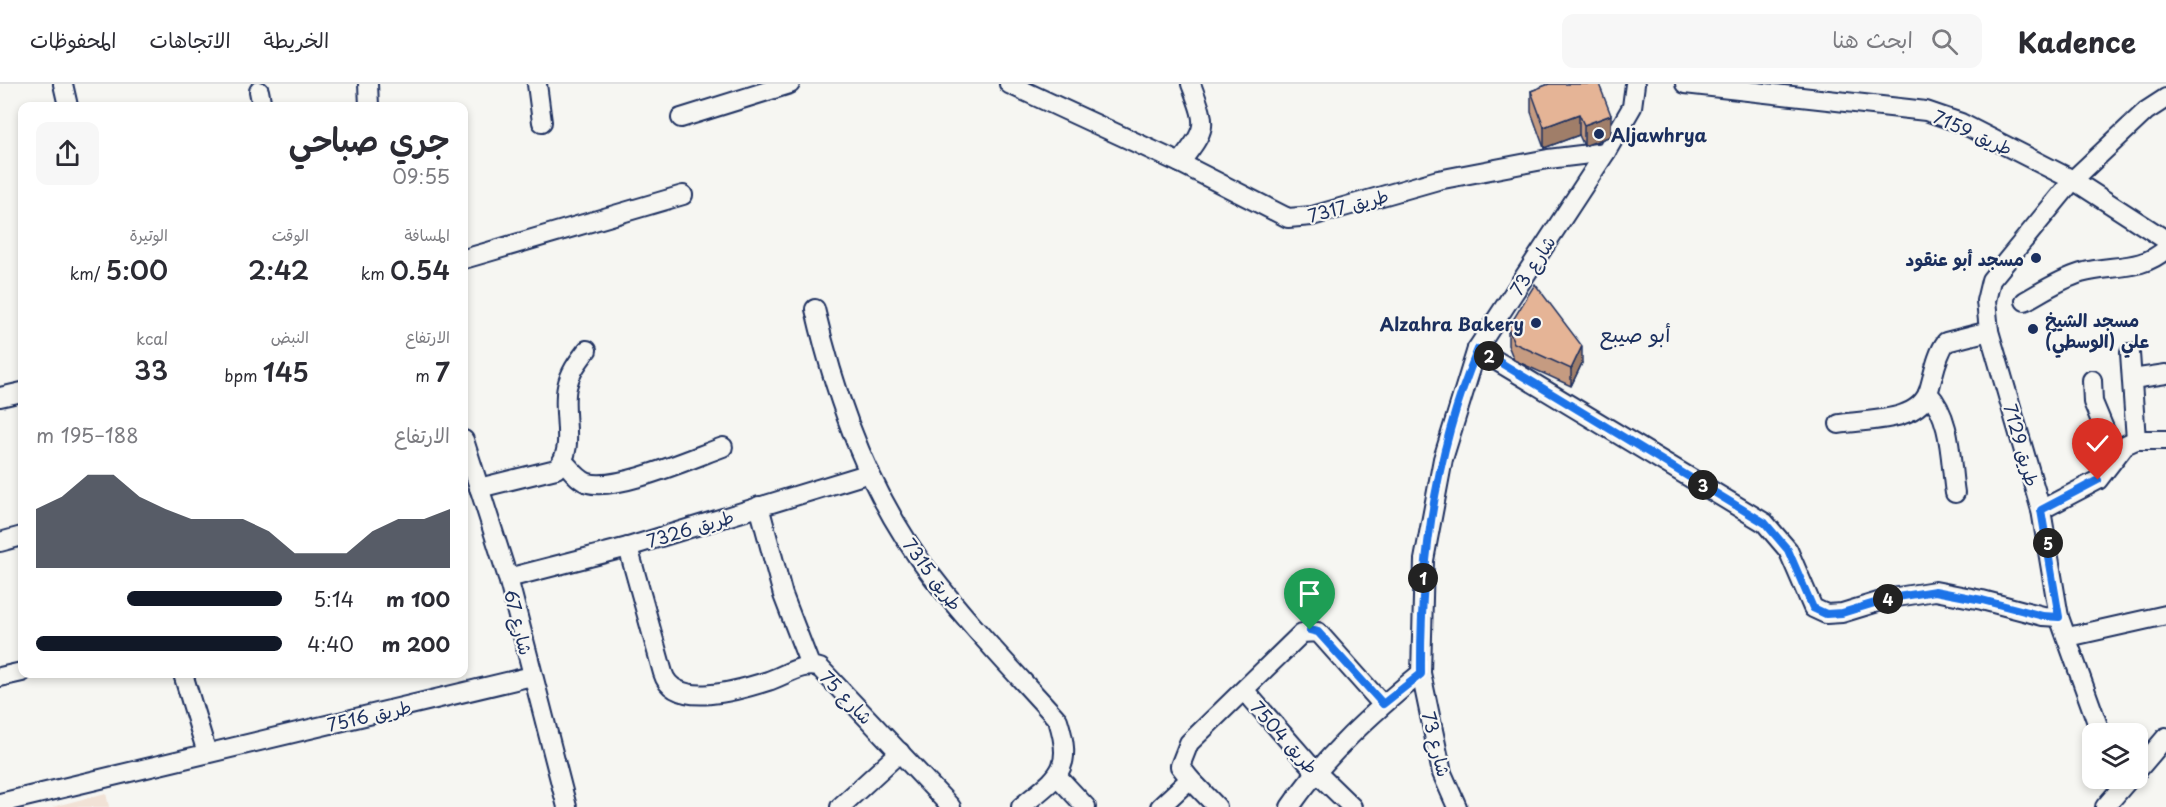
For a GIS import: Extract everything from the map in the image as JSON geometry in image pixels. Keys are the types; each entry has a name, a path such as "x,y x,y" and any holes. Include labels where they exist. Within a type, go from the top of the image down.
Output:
{"street":[{"path":"63,84 67,102"},
{"path":"368,84 369,102"},
{"path":"537,84 542,122"},
{"path":"681,118 790,84"},
{"name":"طريق 7317","path":"1009,84 1180,163 1276,214 1300,219 1438,180 1548,159 1605,152"},
{"path":"1180,163 1202,131 1202,114 1191,84"},
{"name":"شارع 73","path":"1449,803 1421,674 1424,560 1443,459 1478,349 1632,107 1635,84"},
{"name":"طريق 7159","path":"1685,84 1926,111 1961,123 2073,180 2166,240"},
{"name":"طريق 7129","path":"2097,723 2059,617 2041,510 1989,331 1986,301 1991,280 2073,180 2146,111 2166,98"},
{"path":"468,258 683,195"},
{"path":"2025,301 2079,273 2138,265 2154,259 2166,249"},
{"name":"طريق 7315","path":"815,309 836,389 870,473 898,525 930,574 1058,720 1065,744 1064,760 1058,777"},
{"path":"1839,423 1914,412 1925,401 1929,393 1938,358 1946,342 1989,331"},
{"path":"1478,349 1765,523 1788,550 1813,608 1826,614 1842,613 1891,598 1935,591 1965,596 2043,616 2059,617"},
{"path":"479,488 555,470 564,462 567,448 564,406 567,386 572,369 587,350"},
{"path":"2130,353 2136,440"},
{"path":"2132,380 2166,374"},
{"path":"2092,380 2093,402 2115,455"},
{"path":"0,397 18,393"},
{"path":"1929,393 1936,401 1945,420 1955,493"},
{"path":"2041,510 2098,480 2108,470 2115,455 2125,445 2136,440 2166,440"},
{"path":"564,462 587,483 604,485 626,480 723,447"},
{"name":"شارع 67","path":"468,453 508,578 567,807"},
{"name":"طريق 7326","path":"508,578 628,547 870,473"},
{"path":"759,507 783,595 810,665"},
{"path":"0,542 18,537"},
{"name":"شارع 75","path":"628,547 665,681 678,692 702,694 731,690 766,681 810,665 825,672 951,807"},
{"path":"2068,637 2166,615"},
{"path":"1217,807 1180,766 1189,743 1245,691 1302,633 1318,632 1383,704"},
{"path":"0,677 18,673"},
{"path":"1290,807 1315,771 1383,704 1421,674"},
{"name":"طريق 7516","path":"0,803 532,676"},
{"path":"184,678 207,753"},
{"name":"طريق 7504","path":"1245,691 1315,771 1352,807"},
{"path":"2148,758 2166,736"},
{"path":"840,807 900,752"},
{"path":"1021,807 1058,777 1086,807"},
{"path":"1160,807 1190,779"},
{"path":"2105,807 2117,789"}],"shaded area":[{"path":"106,793 109,807 52,807"}],"building":[{"path":"1549,84 1599,84 1611,115 1584,125 1579,114 1544,127 1531,91"},
{"name":"Alzahra Bakery","path":"1535,284 1582,346 1571,369 1514,343 1508,328"}],"place":[{"name":"Aljawhrya","path":"1599,134"},
{"name":"مسجد أبو عنقود","path":"2036,258"},
{"name":"Alzahra Bakery","path":"1536,323"},
{"name":"مسجد الشيخ علي (الوسطي)","path":"2033,329"}],"district":[{"name":"أبو صيبع","path":"1635,333"}],"route":[{"path":"1310,630 1318,632 1383,704 1421,674 1424,560 1443,459 1462,393 1478,349 1765,523 1788,550 1813,608 1826,614 1842,613 1891,598 1935,591 1982,600 2043,616 2059,617 2048,540 2041,510 2098,480"}]}
